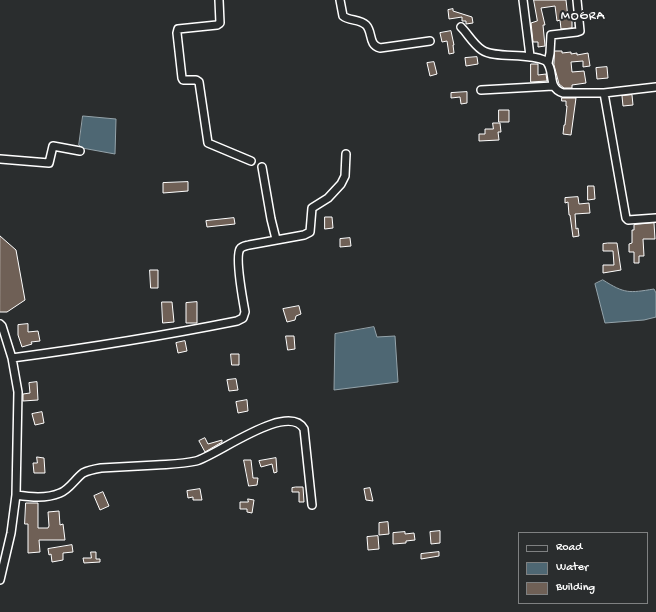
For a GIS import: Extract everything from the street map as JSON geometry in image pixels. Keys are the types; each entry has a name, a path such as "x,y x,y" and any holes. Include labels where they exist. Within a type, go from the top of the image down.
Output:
{"street":[{"path":"220,0 220,23 217,25 178,29 182,78 183,80 196,80 199,82 208,143 251,161"},
{"path":"340,0 343,16 365,23 368,27 373,43 377,47 380,48 430,41"},
{"path":"523,0 530,56"},
{"path":"577,0 580,30 577,32 551,35 548,63 553,86 558,92 604,93 656,86"},
{"path":"461,26 479,48 486,52 530,56 548,63"},
{"path":"481,90 553,86"},
{"path":"604,93 626,218 628,220 656,218"},
{"path":"0,159 49,163 53,146 80,150"},
{"path":"12,358 98,346 237,322 243,318 245,312 239,270 239,251 243,246 304,235 310,232 312,208 328,198 341,184 344,176 346,154"},
{"path":"262,167 276,239"},
{"path":"0,324 2,326 12,358 17,382 18,402 16,495 11,533 0,580"},
{"path":"16,495 27,497 46,496 60,493 84,473 96,469 195,461 211,455 248,433 278,422 288,421 299,423 304,428 312,505"}],"water":[{"path":"83,116 116,119 115,154 82,148 79,145"},
{"path":"603,280 617,288 627,291 633,292 654,289 656,293 656,317 644,320 605,323 595,284"},
{"path":"374,327 377,337 395,336 398,382 334,390 335,334"}],"building":[{"path":"534,0 566,0 568,18 572,18 572,28 561,29 560,20 557,21 555,6 541,8 545,25 543,25 545,46 538,47 538,42 533,42 531,23 537,21"},
{"path":"453,9 453,11 472,17 473,23 466,24 466,21 462,21 462,17 449,19 448,10"},
{"path":"451,31 454,53 449,54 447,41 442,42 440,33"},
{"path":"555,51 562,51 562,53 571,52 571,54 577,53 577,55 588,53 590,66 583,67 583,61 571,62 572,72 584,71 586,83 572,85 572,88 564,88 559,84 554,65"},
{"path":"477,57 478,64 466,66 465,58"},
{"path":"434,62 437,74 430,76 427,63"},
{"path":"531,64 538,64 538,75 546,74 547,81 531,82"},
{"path":"607,67 608,78 597,79 596,68"},
{"path":"467,92 467,103 461,104 460,97 451,98 451,93"},
{"path":"632,95 633,105 623,106 622,96"},
{"path":"562,98 576,98 571,135 563,134 567,106 566,101 562,101"},
{"path":"499,110 509,110 509,122 499,122"},
{"path":"493,123 500,123 501,132 498,132 499,140 479,141 479,134 485,134 485,129 493,129"},
{"path":"188,182 188,191 163,193 163,183"},
{"path":"588,186 594,186 595,199 588,200"},
{"path":"578,197 579,204 589,203 590,213 575,214 576,229 578,228 579,236 573,237 568,202 565,203 565,198"},
{"path":"325,217 332,217 333,228 325,229"},
{"path":"234,218 235,224 207,227 206,221"},
{"path":"654,223 655,239 643,239 644,256 639,256 639,263 634,263 634,252 629,252 629,244 632,243 632,230 634,230 634,225"},
{"path":"0,236 16,250 25,300 7,312 0,312"},
{"path":"350,238 351,246 340,247 340,239"},
{"path":"617,243 621,270 603,273 603,265 614,265 613,251 603,251 603,244"},
{"path":"150,270 158,270 158,288 151,288"},
{"path":"162,302 172,302 174,322 163,323"},
{"path":"197,302 197,323 186,323 186,303"},
{"path":"299,306 301,314 296,316 295,320 287,322 283,309"},
{"path":"28,324 28,332 38,331 40,341 31,342 32,344 22,347 18,335 18,325"},
{"path":"286,336 294,336 295,349 288,350"},
{"path":"185,341 187,351 178,353 176,343"},
{"path":"231,354 239,354 239,365 232,365"},
{"path":"236,379 238,390 229,391 227,380"},
{"path":"37,382 38,400 23,401 23,394 30,393 29,383"},
{"path":"247,400 248,411 238,413 236,402"},
{"path":"42,412 44,423 35,425 32,414"},
{"path":"205,438 208,444 222,440 222,442 205,452 199,441"},
{"path":"37,457 44,458 45,473 34,473 33,463 37,463"},
{"path":"276,458 277,472 274,473 272,464 261,467 259,461"},
{"path":"244,460 251,460 253,478 258,478 257,485 249,486"},
{"path":"303,487 304,502 299,502 299,492 292,492 292,488"},
{"path":"370,488 373,501 366,500 364,489"},
{"path":"200,489 202,500 193,500 193,497 188,498 187,491"},
{"path":"103,492 109,506 100,510 94,496"},
{"path":"248,499 254,500 252,513 247,512 247,509 240,509 240,502 248,502"},
{"path":"26,503 38,503 38,528 48,528 48,512 59,511 60,525 63,524 65,540 39,540 40,552 28,553 28,524 25,524"},
{"path":"388,522 389,534 379,535 379,523"},
{"path":"440,531 440,543 431,544 430,532"},
{"path":"405,532 405,534 414,533 415,540 406,541 406,543 393,544 393,533"},
{"path":"378,536 379,549 368,550 367,537"},
{"path":"72,545 73,552 63,553 63,560 52,562 51,554 49,555 48,549"},
{"path":"91,552 96,552 96,559 100,559 100,562 84,563 83,558 91,558"},
{"path":"439,552 439,556 421,559 421,554"}],"district":[{"name":"MOGRA","path":"583,17"}]}
